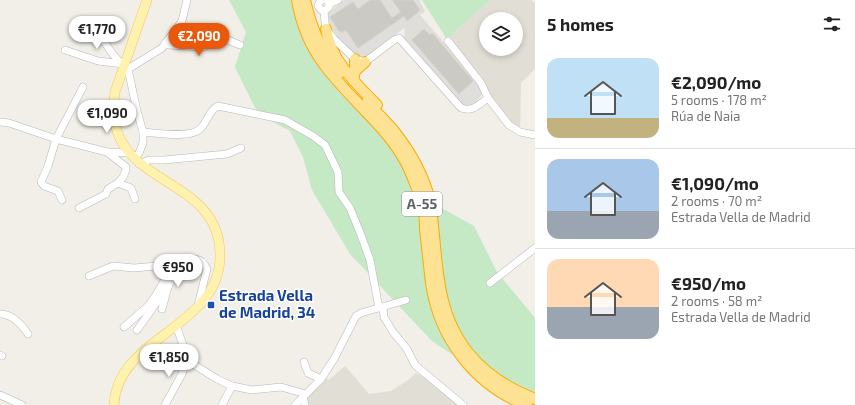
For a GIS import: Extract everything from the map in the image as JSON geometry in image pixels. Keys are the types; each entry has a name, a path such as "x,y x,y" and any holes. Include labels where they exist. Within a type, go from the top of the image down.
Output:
{"highway":[{"name":"A-55","path":"296,0 301,22 311,44 323,63 391,138 410,170 423,208 431,283 435,303 446,332 454,346 468,364 485,382 514,400 527,405"},
{"name":"A-55","path":"305,0 309,18 317,40 323,50 347,81 394,130 407,149 422,179"},
{"path":"326,29 333,51 340,63 354,75 360,60"},
{"name":"A-55","path":"354,75 399,130 413,151 430,202 446,314 460,342 488,374 516,392 535,399"}],"main road":[{"path":"114,405 118,385 129,366 137,357 204,301 214,285 219,266 220,246 218,237 213,224 204,209 197,202 134,159 118,133 113,113 115,92 147,0"}],"street":[{"path":"65,50 124,66 158,51 182,21 187,0"},
{"path":"322,0 318,6 324,11"},
{"path":"324,11 329,7 328,2 338,0"},
{"path":"324,11 324,22 326,29 338,44 360,60 400,38 461,108 472,110 488,98"},
{"path":"74,28 96,35 104,42 124,66 143,132 143,143 134,159"},
{"path":"165,43 168,45 203,48 224,40 228,40 240,45"},
{"path":"448,41 481,83 488,98 509,126 520,132 535,135"},
{"path":"62,200 58,191 44,186 41,182 50,160 56,139 83,87"},
{"path":"143,132 169,134 191,133 202,128 214,108 218,106 285,120 313,136 325,145 338,172 339,192 350,208 370,260 384,318 407,349 415,365 463,405"},
{"path":"0,122 9,123 56,139 134,159 164,160 227,154 241,148"},
{"path":"79,208 104,196 108,189 118,183 123,177 126,167 106,152"},
{"path":"118,183 131,188 135,199"},
{"path":"490,283 535,248"},
{"path":"124,327 148,306 171,270 186,260 191,259 199,260 205,264 207,269 198,307"},
{"path":"89,276 113,266 134,268 168,265 174,268"},
{"path":"162,309 168,287 174,273 174,268"},
{"path":"137,330 168,287"},
{"path":"295,405 321,379 334,359 356,316 361,313 406,300"},
{"path":"0,314 5,314 18,322 28,334"},
{"path":"176,325 187,357 194,364 232,386 252,390 281,387 305,395"},
{"path":"166,405 182,374 187,357"},
{"path":"304,362 308,373 321,379"},
{"path":"222,405 232,386"},
{"path":"0,395 22,405"},
{"path":"305,395 305,405"}],"shaded area":[{"path":"344,0 419,0 425,11 420,15 479,83 482,89 481,96 473,106 464,107 404,37 404,28 369,55 361,57 352,53 341,43 326,18 328,13"},
{"path":"490,0 531,0 535,3 535,69 521,83 520,132 509,125 447,39"},
{"path":"345,366 369,394 391,391 416,373 438,385 462,405 307,405 306,397 325,378 329,380"}],"green space":[{"path":"229,0 291,0 299,29 312,56 329,80 375,128 392,150 403,167 415,200 438,206 474,226 497,272 535,318 535,405 527,405 432,341 350,254 312,190 303,157 290,131 258,114 235,67 246,32"},
{"path":"422,0 490,0 447,39"}],"building":[{"path":"370,0 380,0 392,18 401,12 392,0 413,0 420,10 407,21 404,16 358,48 346,30 342,32 339,31 330,17 353,2 358,9"},
{"path":"424,29 430,35 432,33 473,81 459,94 412,40"}],"place":[{"name":"Estrada Vella de Madrid, 34","path":"211,305"}]}
